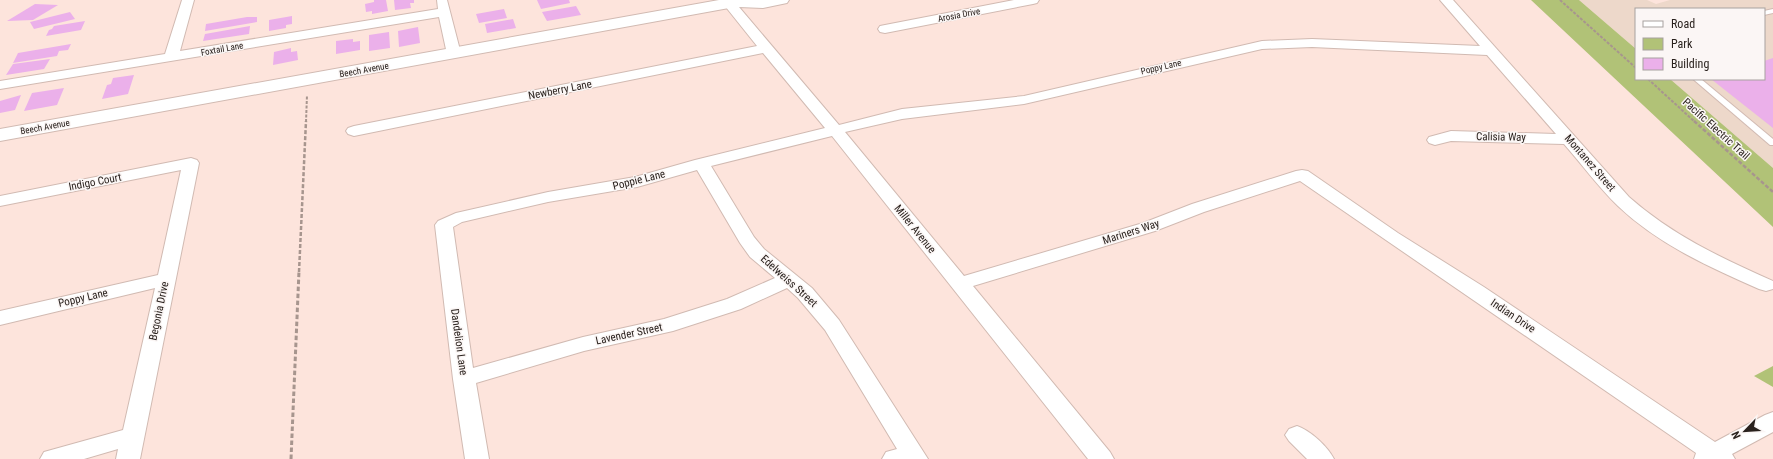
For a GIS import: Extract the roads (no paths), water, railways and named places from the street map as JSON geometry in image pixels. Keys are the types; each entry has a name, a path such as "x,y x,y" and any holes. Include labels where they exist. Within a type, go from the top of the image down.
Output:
{"street":[{"path":"171,58 188,0"},
{"name":"Beech Avenue","path":"0,135 454,54 731,1 763,4 783,0"},
{"name":"Arosia Drive","path":"885,29 1033,0"},
{"name":"Montanez Street","path":"1446,0 1623,201 1656,229 1694,253 1766,285"},
{"name":"Miller Avenue","path":"731,1 766,48 1102,459"},
{"path":"443,6 454,54"},
{"name":"Foxtail Lane","path":"0,85 171,58 443,6"},
{"name":"Poppy Lane","path":"834,130 902,114 1024,100 1262,45 1319,43 1492,51"},
{"name":"Newberry Lane","path":"354,131 766,48"},
{"name":"Poppie Lane","path":"444,225 456,218 475,213 548,197 637,182 701,163 834,130"},
{"name":"Calisia Way","path":"1435,140 1451,136 1568,139"},
{"name":"Indigo Court","path":"0,201 191,163"},
{"name":"Begonia Drive","path":"128,459 191,163"},
{"name":"Edelweiss Street","path":"701,163 746,239 757,253 805,293 832,325 907,457"},
{"name":"Mariners Way","path":"959,284 1149,227 1198,208 1302,176"},
{"name":"Indian Drive","path":"1302,176 1477,292 1713,457"},
{"name":"Dandelion Lane","path":"444,225 464,379 477,459"},
{"name":"Poppy Lane","path":"0,318 166,279"},
{"name":"Lavender Street","path":"464,379 583,344 666,326 702,315 734,304 790,279"},
{"path":"1713,457 1773,421"},
{"path":"1297,435 1322,459"},
{"path":"52,459 133,436"}],"lane":[{"path":"1698,80 1773,143"}]}
